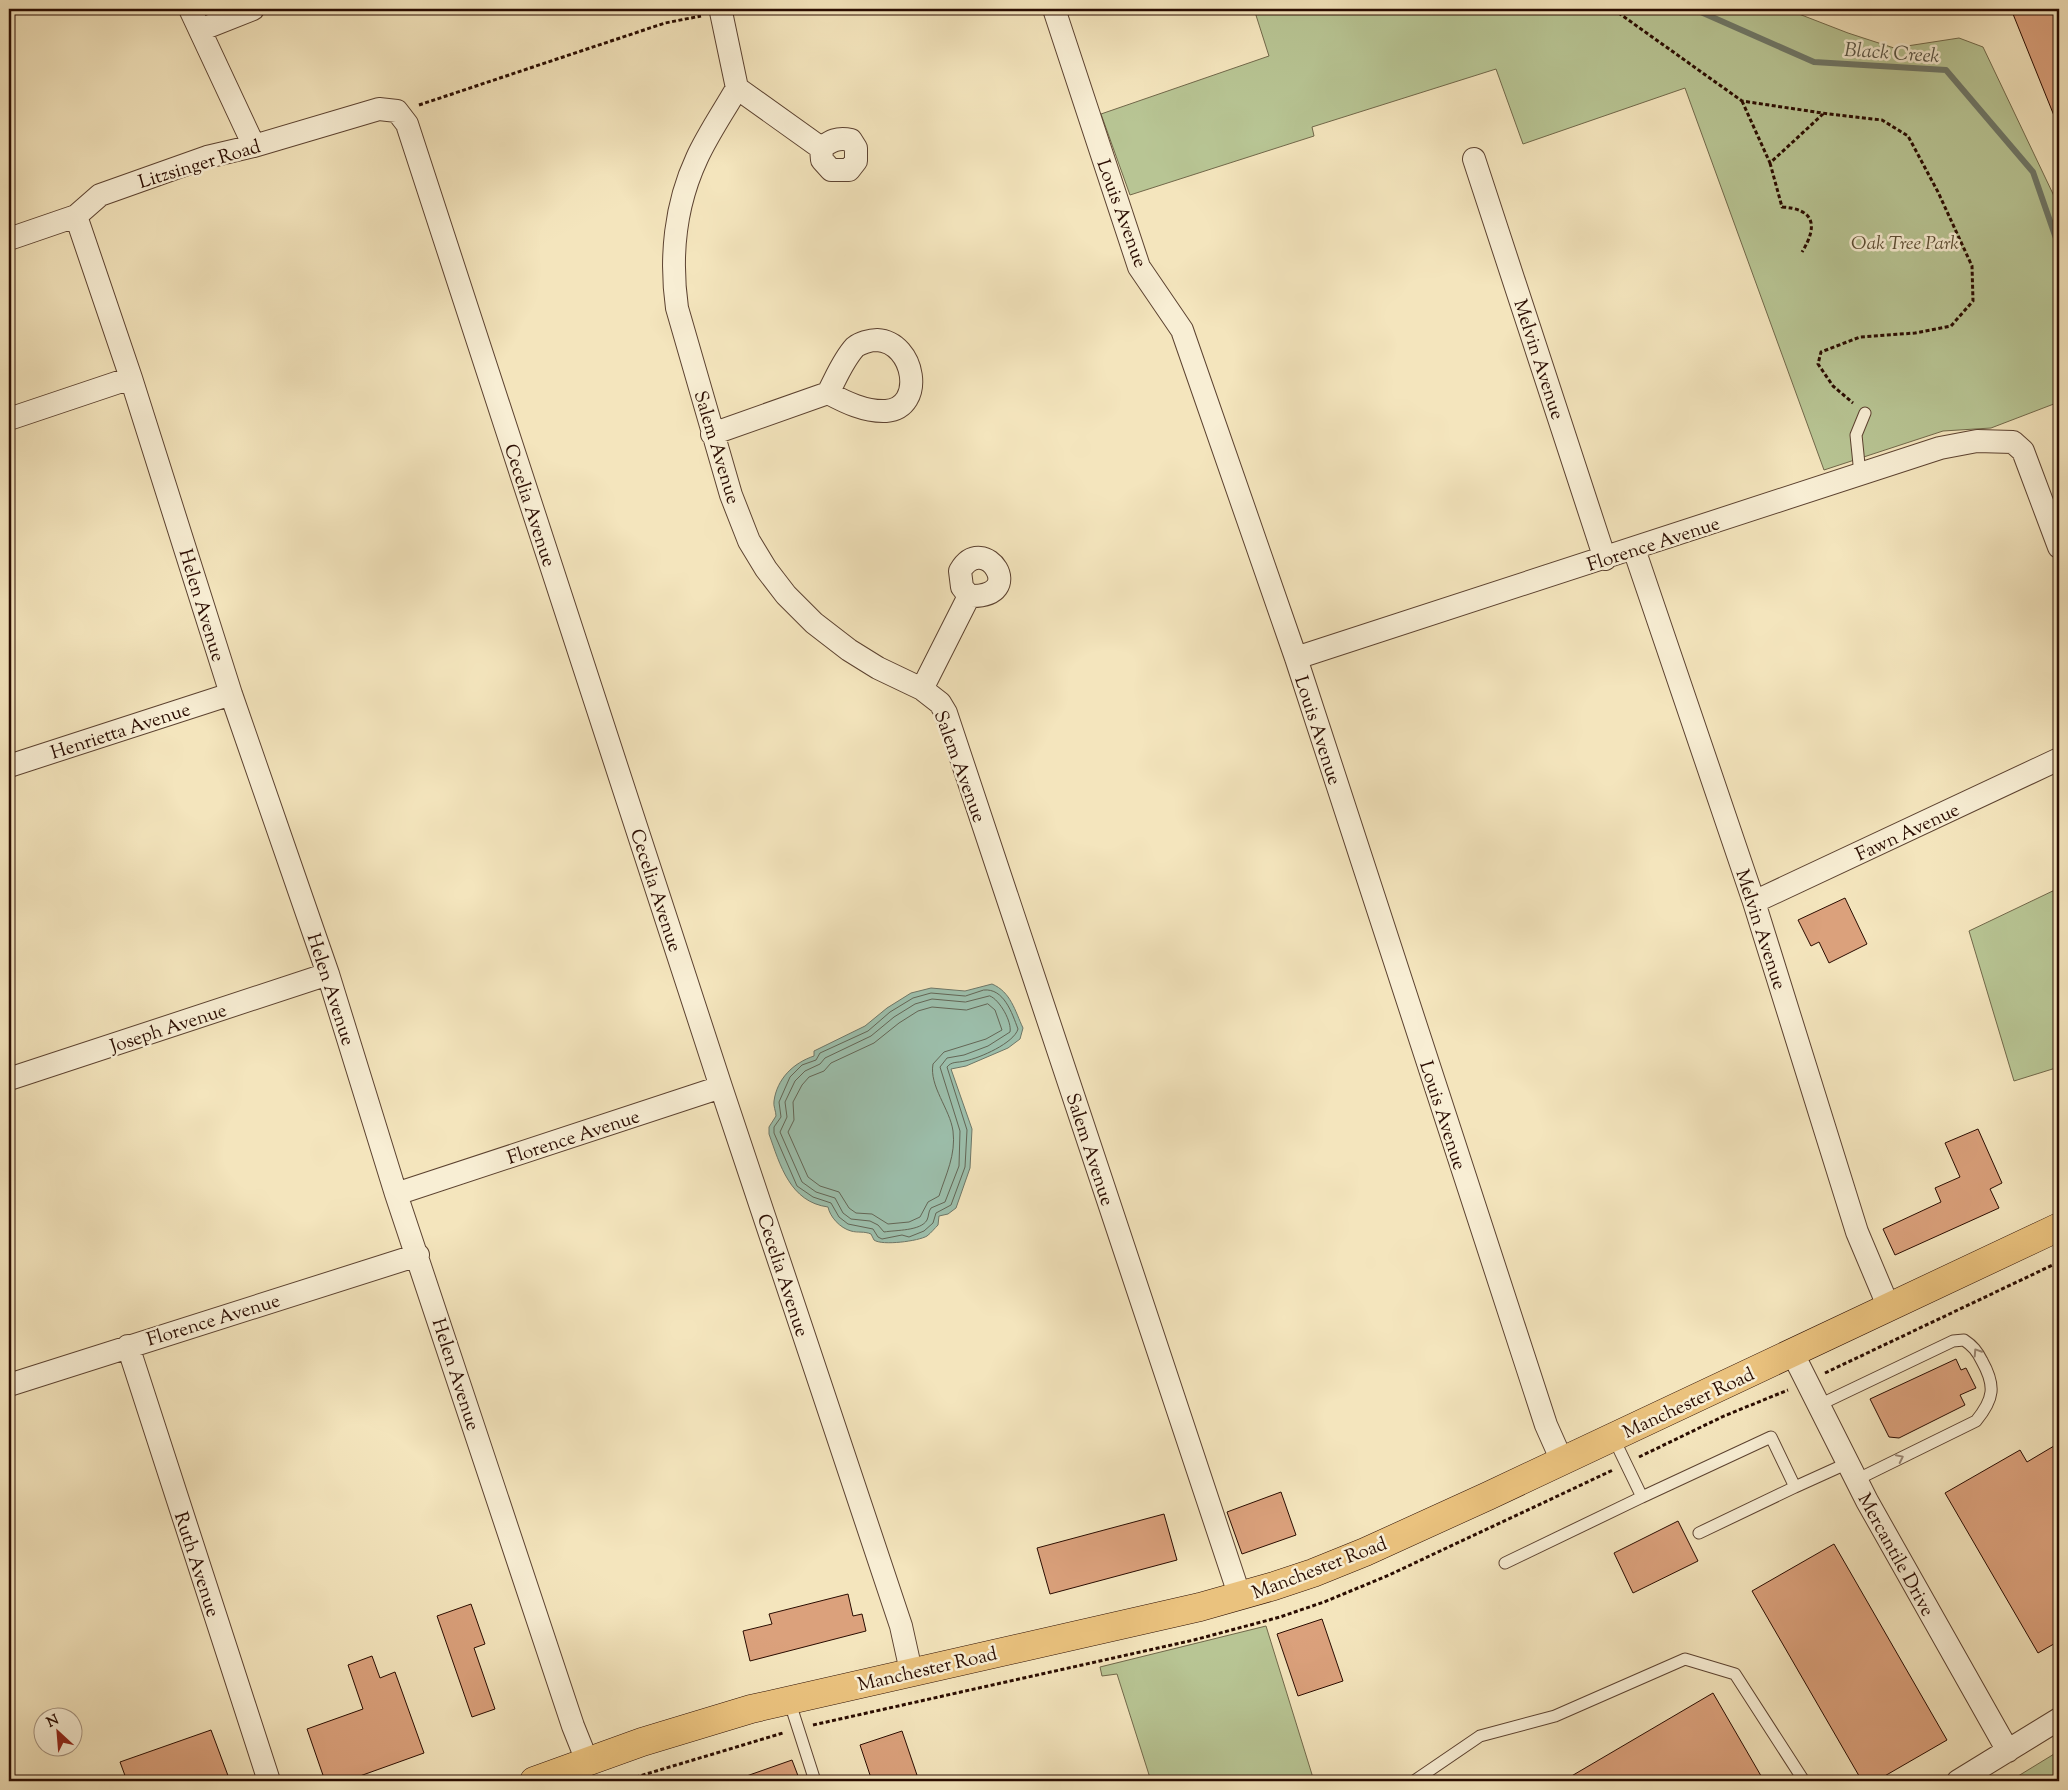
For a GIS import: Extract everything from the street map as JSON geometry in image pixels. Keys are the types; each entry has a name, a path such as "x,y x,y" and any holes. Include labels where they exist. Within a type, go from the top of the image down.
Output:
{"main road":[{"name":"Manchester Road","path":"534,1781 697,1724 789,1700 1240,1597 1305,1576 1365,1552 1793,1354 2059,1228"}],"street":[{"path":"190,9 254,146"},
{"path":"200,30 253,9"},
{"name":"Louis Avenue","path":"1054,9 1140,267 1182,330 1296,658 1517,1339 1549,1434 1562,1461"},
{"path":"721,12 737,88 821,148"},
{"name":"Salem Avenue","path":"737,88 697,157 687,182 675,234 674,285 677,308 731,495 749,541 786,595 814,623 849,650 878,668 922,689 940,704 946,713 1240,1597"},
{"name":"Litzsinger Road","path":"9,239 76,216 100,195 207,157 254,146 379,109 400,115"},
{"name":"Cecelia Avenue","path":"400,115 407,124 721,1087 901,1626 912,1672"},
{"name":"Melvin Avenue","path":"1474,159 1605,559"},
{"name":"Helen Avenue","path":"76,216 131,378 231,694 328,974 396,1194 418,1255 573,1726 587,1761"},
{"path":"9,419 131,378"},
{"path":"712,434 828,393"},
{"name":"Florence Avenue","path":"1296,658 1605,559 1940,448 1977,441 2013,442 2024,452 2059,547"},
{"name":"Melvin Avenue","path":"1634,549 1754,902 1857,1232 1889,1308"},
{"path":"922,689 969,596"},
{"name":"Henrietta Avenue","path":"9,766 231,694"},
{"name":"Fawn Avenue","path":"1754,902 2059,759"},
{"name":"Joseph Avenue","path":"9,1080 328,974"},
{"name":"Florence Avenue","path":"396,1194 721,1087"},
{"name":"Florence Avenue","path":"9,1384 418,1255"},
{"name":"Ruth Avenue","path":"128,1346 269,1781"},
{"name":"Mercantile Drive","path":"1793,1354 1852,1471 2008,1751"},
{"path":"1958,1781 2059,1719"}],"lane":[{"path":"1860,474 1856,435 1865,413"},
{"path":"1699,1533 1795,1487 1852,1471 1976,1422 1984,1412 1992,1392 1991,1376 1974,1347 1964,1340 1952,1341 1819,1406"},
{"path":"1613,1437 1642,1497"},
{"path":"1505,1564 1642,1497 1771,1438 1795,1487"},
{"path":"1414,1781 1480,1736 1555,1716 1685,1659 1735,1674 1804,1781"},
{"path":"789,1700 815,1781"}],"path":[{"path":"1613,9 1742,101 1882,120 1908,136 1938,192 1972,266 1973,302 1951,326 1915,333 1860,337 1821,352 1818,364 1833,386 1865,413"},
{"path":"400,115 422,102 665,23"},
{"path":"1742,101 1770,163 1782,207 1796,208 1806,212 1811,222 1812,237 1802,252"},
{"path":"1770,163 1824,113"},
{"path":"1828,1372 2059,1262"}],"green space":[{"name":"Oak Tree Park","path":"1254,9 1786,9 1848,33 1894,48 1959,38 1983,47 2054,196 2059,199 2059,402 1991,428 1943,431 1824,470 1685,88 1523,144 1496,69 1312,127 1314,136 1130,195 1101,114 1269,56"},
{"path":"2059,888 2059,1067 2014,1081 1969,931"},
{"path":"1266,1626 1314,1781 1151,1781 1117,1674 1102,1676 1100,1667"},
{"path":"2059,1751 2059,1781 2010,1781"}],"water":[{"path":"992,984 1008,997 1023,1028 1020,1039 1008,1048 966,1066 951,1069 972,1129 970,1168 956,1208 948,1214 939,1216 938,1225 927,1236 909,1241 878,1242 874,1240 871,1234 851,1231 839,1225 828,1207 815,1204 804,1198 788,1180 782,1169 769,1134 769,1127 776,1116 774,1101 782,1079 799,1063 814,1056 814,1051 865,1026 887,1008 911,993 931,988 965,991"}],"building":[{"path":"2025,9 2059,9 2059,128 2013,14"},
{"path":"1845,898 1867,944 1829,963 1819,942 1811,946 1798,920"},
{"path":"1978,1129 2002,1183 1990,1189 1999,1208 1895,1255 1883,1229 1941,1202 1935,1188 1960,1177 1945,1143"},
{"path":"1956,1359 1961,1370 1966,1368 1976,1388 1960,1395 1965,1405 1899,1438 1889,1437 1870,1399"},
{"path":"2059,1443 2059,1641 2038,1653 1945,1493 2020,1450 2027,1462"},
{"path":"1281,1492 1296,1535 1242,1554 1227,1512"},
{"path":"1164,1514 1177,1560 1050,1594 1037,1548"},
{"path":"1678,1521 1698,1561 1633,1593 1614,1553"},
{"path":"1834,1544 1947,1740 1876,1781 1862,1781 1752,1591"},
{"path":"848,1594 853,1616 862,1614 866,1631 750,1661 743,1631 772,1624 769,1614"},
{"path":"471,1604 485,1644 474,1648 495,1709 472,1717 437,1616"},
{"path":"1322,1619 1343,1681 1298,1696 1277,1634"},
{"path":"372,1656 380,1678 395,1672 424,1753 346,1781 325,1781 307,1729 363,1709 348,1665"},
{"path":"1713,1693 1764,1781 1563,1781"},
{"path":"211,1730 230,1781 127,1781 120,1762"},
{"path":"902,1731 919,1781 872,1781 860,1745"},
{"path":"792,1760 800,1781 739,1781 738,1779"}],"waterway":[{"name":"Black Creek","path":"1694,9 1814,62 1946,70 2033,172 2059,247"}]}
